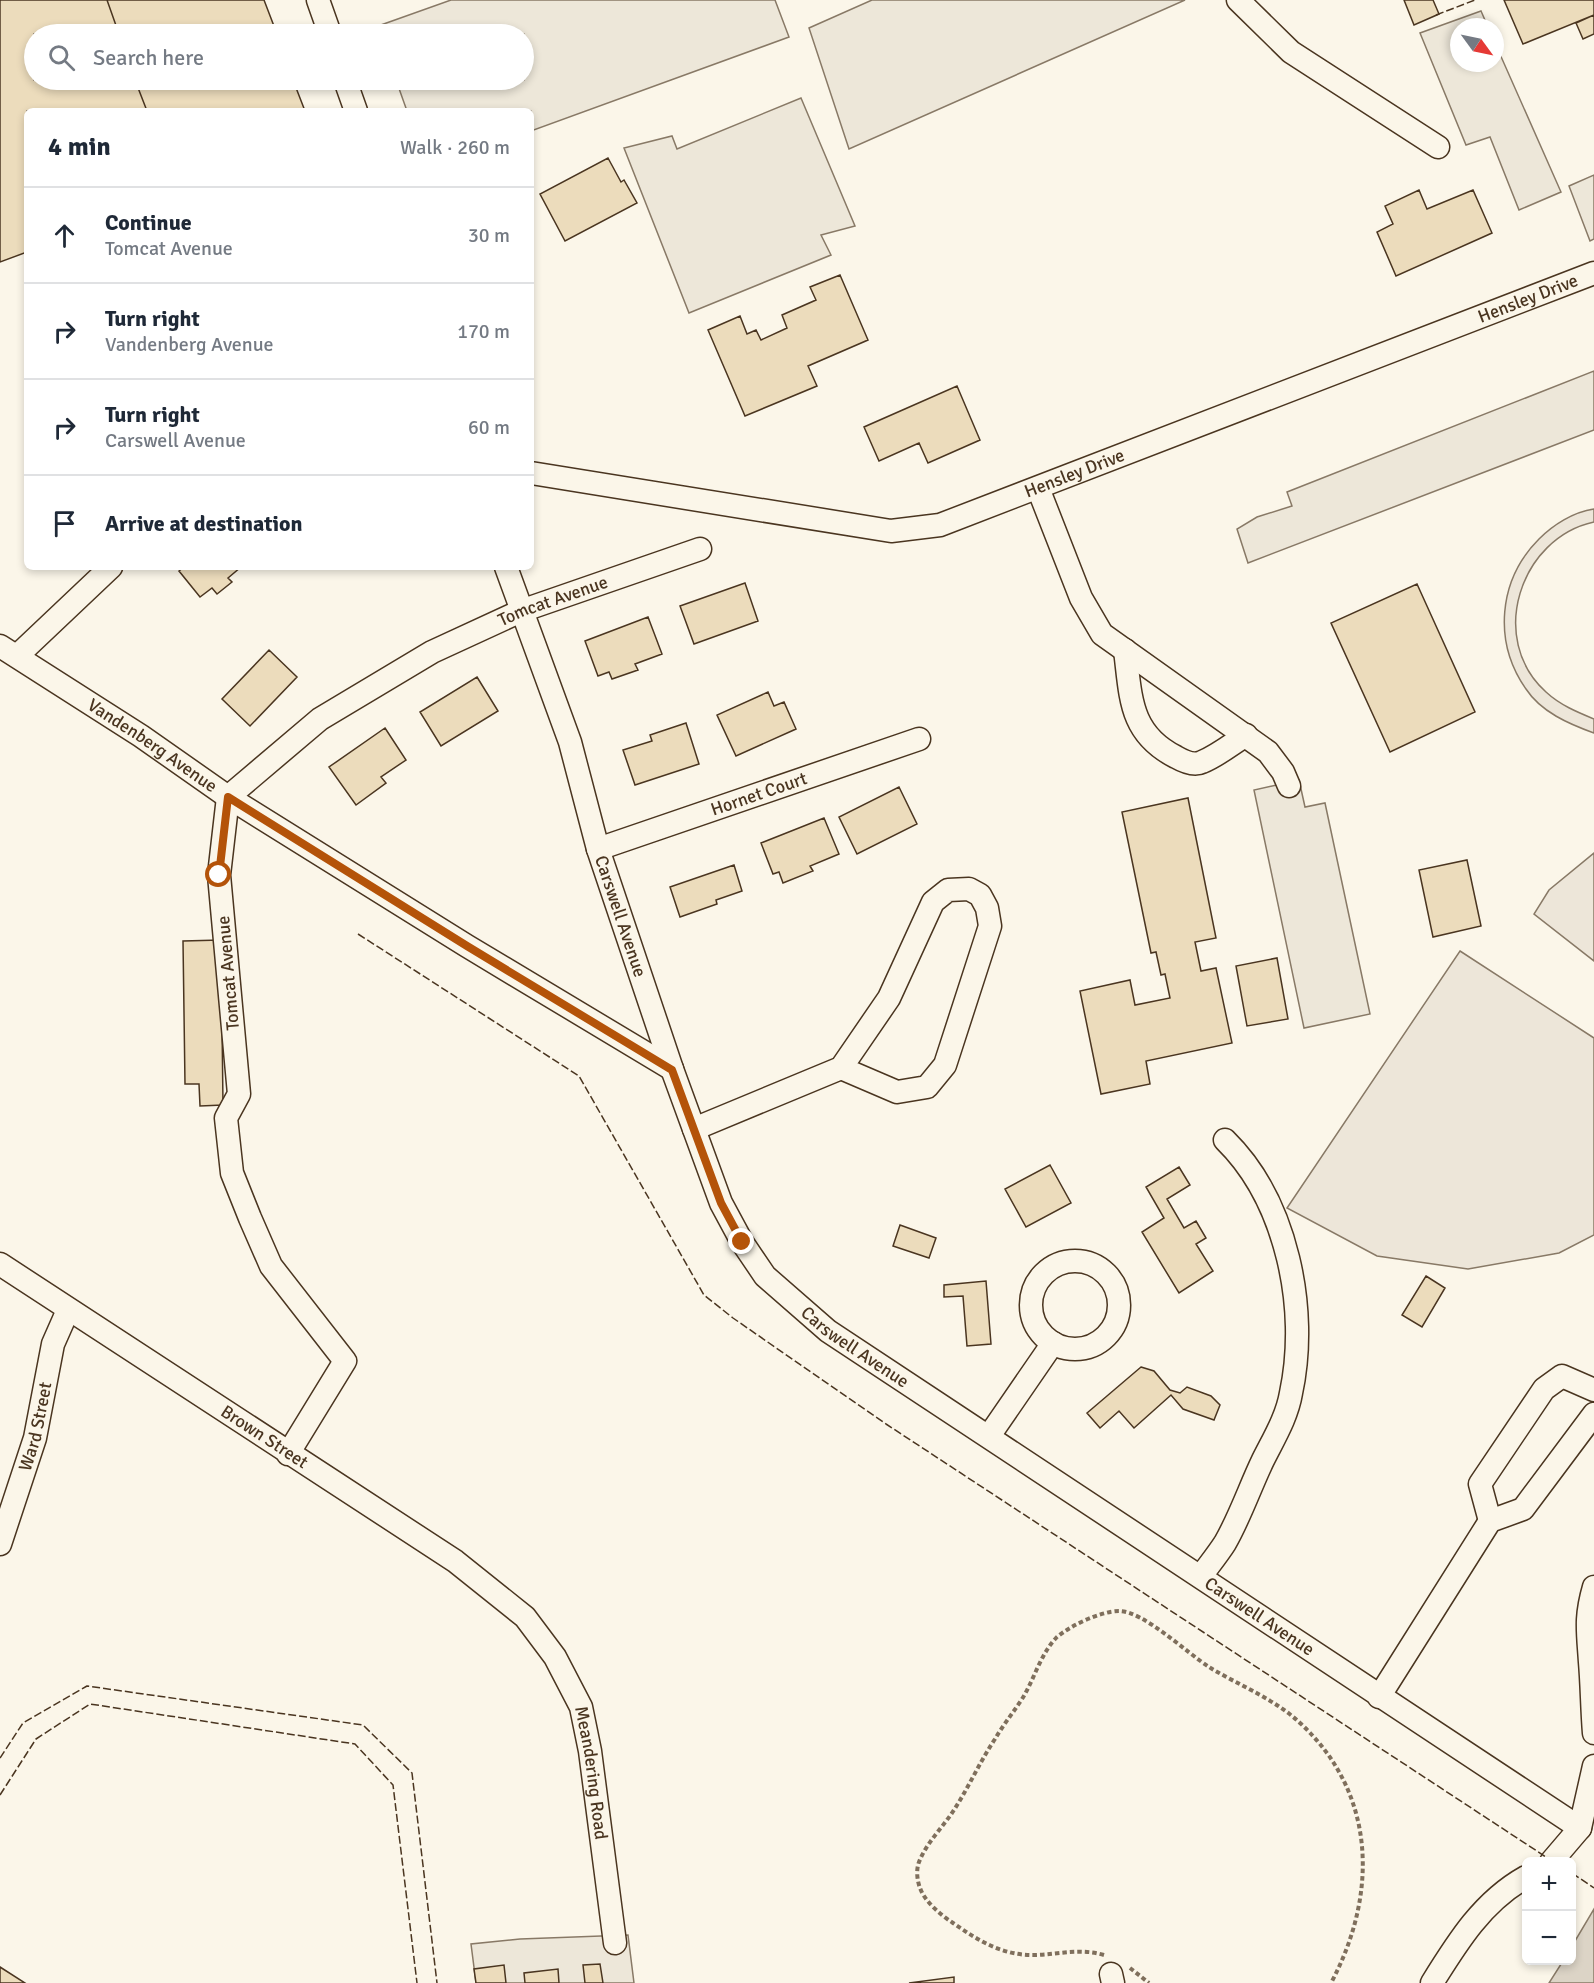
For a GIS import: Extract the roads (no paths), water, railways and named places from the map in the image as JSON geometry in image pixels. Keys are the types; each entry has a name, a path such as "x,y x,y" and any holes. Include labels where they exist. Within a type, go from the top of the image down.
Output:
{"street":[{"path":"318,0 326,24"},
{"path":"1238,0 1291,52 1438,147"},
{"path":"349,90 355,108"},
{"name":"Hensley Drive","path":"534,473 891,531 940,525 1594,273"},
{"path":"1038,488 1081,598 1102,634 1268,752 1283,772 1289,786"},
{"name":"Tomcat Avenue","path":"288,1454 345,1361 271,1266 232,1173 226,1118 239,1094 219,875 228,797 320,719 432,651 521,611 700,549"},
{"path":"9,651 107,570"},
{"name":"Carswell Avenue","path":"507,570 570,742 598,849 672,1070 721,1203 742,1242 765,1276 828,1332 990,1436 1379,1697 1580,1828"},
{"path":"1125,650 1132,704 1139,726 1160,749 1185,762 1200,764 1246,735"},
{"name":"Vandenberg Avenue","path":"9,651 141,736 228,797 672,1070"},
{"name":"Hornet Court","path":"598,849 919,739"},
{"path":"694,1129 841,1068 890,998 933,902 948,890 969,889 980,895 987,908 990,926 945,1065 927,1087 897,1092 841,1068"},
{"path":"1201,1576 1225,1543 1283,1421 1291,1394 1298,1334 1292,1272 1276,1218 1246,1161 1225,1140"},
{"name":"Brown Street","path":"0,1264 454,1561 525,1617"},
{"name":"Ward Street","path":"0,1544 35,1438 53,1344 68,1310"},
{"path":"990,1436 1053,1343"},
{"path":"1490,1521 1480,1484 1544,1389 1562,1376 1594,1390"},
{"path":"1379,1697 1490,1521 1523,1509 1594,1414"},
{"path":"1594,1587 1588,1609 1586,1638 1590,1660 1594,1733"},
{"name":"Meandering Road","path":"525,1617 555,1657 581,1707 590,1751 615,1944"},
{"path":"1555,1857 1580,1828 1594,1766"},
{"path":"1432,1983 1473,1921 1503,1890 1522,1880"}]}
